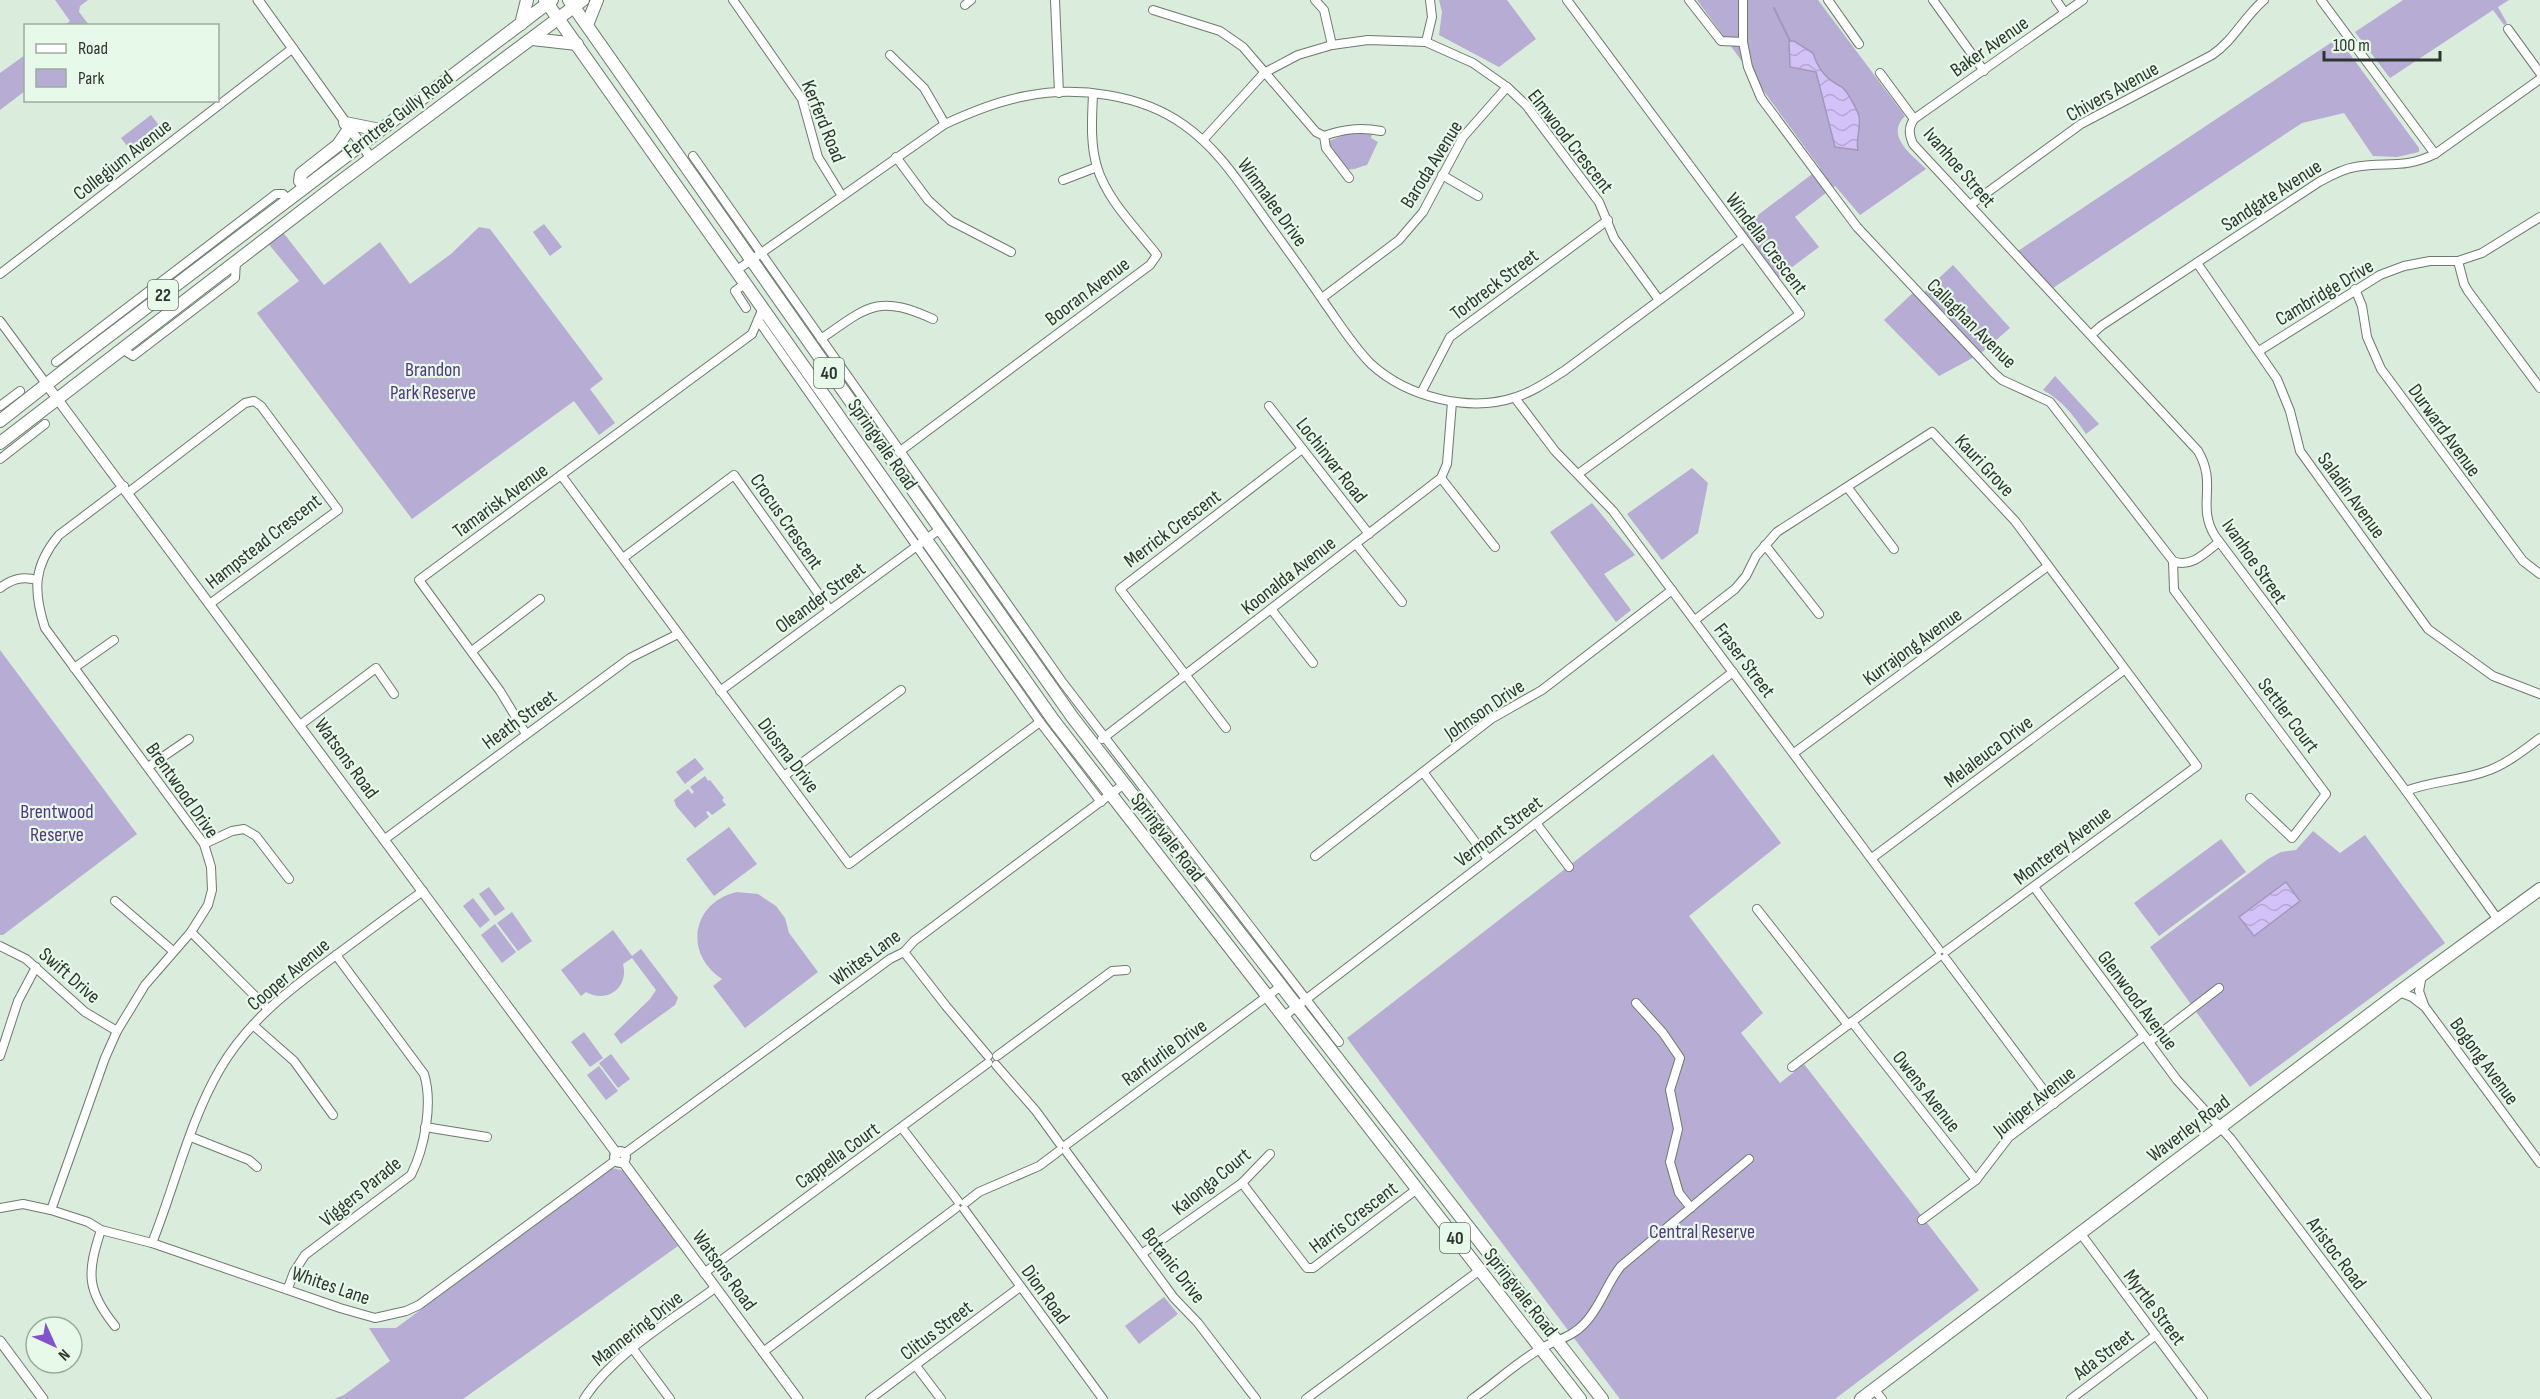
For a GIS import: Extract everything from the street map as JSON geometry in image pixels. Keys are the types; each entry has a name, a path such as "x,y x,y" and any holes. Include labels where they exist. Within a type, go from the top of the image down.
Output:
{"main road":[{"path":"521,24 527,0"},
{"path":"587,26 597,0"},
{"name":"Ferntree Gully Road","path":"0,420 47,385 86,346 361,145 548,1"},
{"name":"Springvale Road","path":"548,1 746,283 921,543 1050,715 1106,798 1267,996 1580,1399"},
{"name":"Ferntree Gully Road","path":"0,443 371,158 559,19 575,2"},
{"name":"Springvale Road","path":"575,2 587,26 756,256 890,459 1094,745 1281,986 1302,1003 1602,1399"},
{"path":"532,39 577,44"},
{"path":"304,187 300,181 301,174 338,145 347,126 380,130"},
{"name":"Waverley Road","path":"1861,1399 1878,1394 2081,1234 2399,992 2540,890"}],"street":[{"path":"258,0 371,158"},
{"name":"Kerferd Road","path":"733,0 802,99 818,157 842,196"},
{"path":"1055,0 1059,93"},
{"path":"1315,0 1323,10 1332,45"},
{"path":"1426,42 1432,17 1430,0"},
{"name":"Windella Crescent","path":"1567,0 1800,314 1578,474"},
{"path":"1689,0 1721,41 1743,42"},
{"name":"Callaghan Avenue","path":"1743,0 1743,42 1748,67 1761,98 1857,228 2002,380 2050,402 2173,561"},
{"path":"1828,0 1859,44"},
{"path":"1933,0 1984,71"},
{"path":"2056,0 2065,13"},
{"name":"Baker Avenue","path":"1914,119 2083,0"},
{"name":"Chivers Avenue","path":"1970,205 2081,124 2212,55 2226,45 2264,0"},
{"path":"2321,0 2435,154"},
{"path":"1153,10 1220,31 1243,47 1316,132 1324,136 1362,127 1381,131"},
{"path":"2508,28 2540,73"},
{"name":"Elmwood Crescent","path":"1203,140 1264,73 1298,55 1332,45 1368,40 1426,42 1473,63 1508,87 1526,105 1599,202 1614,238 1659,300"},
{"name":"Collegium Avenue","path":"0,274 293,48"},
{"path":"890,56 924,88 945,124"},
{"path":"1880,73 1914,119"},
{"name":"Sandgate Avenue","path":"2091,335 2101,326 2319,182 2352,167 2395,166 2419,162 2435,154 2540,79"},
{"name":"Baroda Avenue","path":"1322,298 1399,240 1423,212 1463,137 1508,87"},
{"name":"Winmalee Drive","path":"737,270 945,124 979,109 1017,98 1059,93 1093,94 1128,99 1148,105 1183,124 1222,158 1346,333 1371,364 1398,383 1452,402 1486,402 1515,398 1539,387 1564,371 1743,238"},
{"name":"Booran Avenue","path":"890,459 1150,265 1156,255 1117,205 1097,167 1091,132 1093,94"},
{"name":"Ivanhoe Street","path":"1914,119 1909,134 1912,144 2091,335 2201,457 2209,482 2206,517 2219,542 2406,791 2499,921"},
{"path":"1324,136 1326,148 1349,178"},
{"name":"Springvale Road","path":"693,156 756,256 821,339 1063,684 1302,1003 1339,1042"},
{"path":"896,158 928,200 951,221 1011,252"},
{"path":"1063,180 1097,167"},
{"path":"1442,175 1478,196"},
{"name":"Cambridge Drive","path":"2259,351 2380,275 2404,266 2430,261 2458,261 2482,253 2502,243 2540,217"},
{"name":"Torbreck Street","path":"1421,393 1450,337 1608,220"},
{"path":"2458,261 2464,284 2540,388"},
{"name":"Saladin Avenue","path":"2197,263 2259,351 2284,394 2300,452 2428,628 2493,676 2540,694"},
{"path":"746,283 735,291 746,308"},
{"name":"Durward Avenue","path":"2355,289 2362,306 2367,337 2381,369 2516,553 2540,574"},
{"path":"821,339 868,308 889,304 909,308 933,318"},
{"name":"Tamarisk Avenue","path":"526,734 501,691 418,580 752,333 763,308"},
{"name":"Springvale Road","path":"758,320 921,543 1040,722 1106,798"},
{"path":"0,321 47,385"},
{"path":"752,333 768,334"},
{"path":"56,362 86,346"},
{"name":"Watsons Road","path":"47,385 127,489 798,1399"},
{"path":"0,406 20,391"},
{"name":"Fraser Street","path":"1515,398 1541,435 1613,511 2054,1104"},
{"name":"Hampstead Crescent","path":"127,489 245,403 254,400 261,406 331,500 338,510 211,603"},
{"path":"1452,402 1447,464 1442,478 1495,548"},
{"name":"Lochinvar Road","path":"1269,406 1368,534"},
{"path":"0,459 45,424"},
{"name":"Kauri Grove","path":"1695,620 1735,589 1765,545 1777,532 1932,432 2015,521 2197,766"},
{"name":"Merrick Crescent","path":"1185,675 1120,589 1302,449"},
{"name":"Diosma Drive","path":"561,475 849,864 1040,722"},
{"name":"Crocus Crescent","path":"623,558 734,475 830,610"},
{"name":"Koonalda Avenue","path":"1094,745 1442,478"},
{"path":"1848,488 1894,549"},
{"name":"Brentwood Drive","path":"51,1210 117,1030 145,985 191,932 208,905 212,890 211,867 204,844 45,628 37,603 37,580 40,565 59,535 127,489"},
{"name":"Oleander Street","path":"720,691 940,529"},
{"path":"2173,561 2181,565 2192,562 2219,542"},
{"path":"951,546 965,543"},
{"path":"1356,544 1402,602"},
{"path":"1765,545 1819,614"},
{"name":"Settler Court","path":"2173,561 2174,590 2326,794 2292,838 2250,798"},
{"name":"Kurrajong Avenue","path":"1794,753 2048,566"},
{"path":"0,588 9,581 24,577 37,580"},
{"name":"Johnson Drive","path":"1315,856 1491,719 1542,690 1672,590"},
{"path":"472,651 540,599"},
{"path":"1271,609 1312,663"},
{"name":"Heath Street","path":"385,839 630,658 678,634"},
{"path":"74,668 114,640"},
{"path":"300,724 376,668 394,694"},
{"name":"Melaleuca Drive","path":"1872,858 2124,670"},
{"name":"Vermont Street","path":"1283,1017 1733,672"},
{"path":"1185,675 1226,728"},
{"path":"784,776 901,690"},
{"path":"2406,791 2421,785 2485,772 2540,738"},
{"path":"148,767 189,739"},
{"name":"Monterey Avenue","path":"1792,1067 2197,766"},
{"path":"1423,772 1488,859"},
{"name":"Whites Lane","path":"0,1208 22,1204 51,1210 88,1222 101,1230 152,1243 375,1318 406,1311 419,1305 890,959 904,952 914,941 1124,784"},
{"path":"1536,823 1569,867"},
{"path":"204,844 232,831 244,829 256,836 289,879"},
{"name":"Glenwood Avenue","path":"2034,886 2177,1080 2222,1127"},
{"name":"Cooper Avenue","path":"152,1243 198,1114 220,1068 252,1025 267,1008 423,891"},
{"path":"115,901 173,951"},
{"name":"Owens Avenue","path":"1757,909 1976,1180"},
{"path":"191,932 267,1008"},
{"name":"Swift Drive","path":"0,946 19,954 85,1012 117,1030"},
{"name":"Botanic Drive","path":"904,952 946,1006 1036,1111 1174,1298 1198,1323 1256,1399"},
{"name":"Viggers Parade","path":"288,1288 294,1272 305,1255 411,1175 417,1163 425,1127 429,1088 424,1074 336,955"},
{"path":"0,1056 18,1000 36,967"},
{"name":"Cappella Court","path":"705,1273 1113,971 1126,970"},
{"name":"Bogong Avenue","path":"2422,975 2419,991 2425,1007 2540,1164"},
{"name":"Ranfurlie Drive","path":"763,1352 979,1192 1039,1166 1281,986"},
{"name":"Juniper Avenue","path":"1922,1220 1976,1180 2009,1137 2219,988"},
{"name":"Bogong Avenue","path":"2399,992 2412,997 2425,1007"},
{"path":"1636,1003 1663,1033 1680,1058 1670,1087 1678,1129 1670,1162 1679,1193 1691,1208"},
{"path":"252,1025 294,1061 333,1115"},
{"path":"425,1127 487,1137"},
{"name":"Aristoc Road","path":"2222,1127 2427,1399"},
{"name":"Dion Road","path":"902,1128 1103,1399"},
{"path":"191,1137 249,1160 257,1167"},
{"name":"Kalonga Court","path":"1143,1253 1242,1183 1270,1154"},
{"path":"1472,1399 1541,1348 1571,1335 1590,1318 1601,1302 1609,1282 1621,1266 1749,1159"},
{"name":"Harris Crescent","path":"1242,1183 1307,1268 1313,1268 1416,1189"},
{"path":"101,1230 93,1256 91,1282 100,1307 115,1326"},
{"name":"Myrtle Street","path":"2081,1234 2203,1399"},
{"path":"1306,1399 1480,1270"},
{"name":"Clitus Street","path":"870,1399 1020,1287"},
{"name":"Mannering Drive","path":"584,1399 605,1372 716,1288"},
{"name":"Ada Street","path":"2071,1399 2156,1335"},
{"path":"0,1341 43,1399"},
{"path":"633,1349 670,1399"},
{"path":"916,1366 941,1399"}],"green space":[{"path":"55,0 88,0 80,6 79,12 88,24 66,24 70,21"},
{"path":"1439,0 1507,0 1536,39 1499,67 1439,35 1442,12"},
{"path":"1697,0 1818,0 1905,116 1900,123 1899,138 1907,151 1926,169 1860,215 1835,186 1795,217 1819,247 1775,280 1737,231 1820,168"},
{"path":"2403,0 2509,0 2498,7 2507,23 2504,25 2493,10 2390,78 2355,32"},
{"path":"2338,38 2419,148 2419,152 2397,157 2373,156 2344,113 2302,123 2050,290 2015,253"},
{"path":"24,56 24,92 0,110 0,73"},
{"path":"151,115 164,132 134,155 121,138"},
{"path":"1370,132 1371,138 1378,142 1367,165 1348,169 1336,157 1329,141 1349,133"},
{"path":"544,224 562,247 550,256 533,232"},
{"name":"Brandon Park Reserve","path":"479,227 490,229 603,379 590,389 615,423 599,435 574,401 412,519 257,313 299,281 267,242 282,231 324,285 380,242 410,284 451,254"},
{"path":"1953,265 2010,328 1980,354 1939,376 1884,320 1916,290 1921,295"},
{"path":"2055,376 2099,424 2086,434 2068,409 2043,390"},
{"path":"1692,468 1708,483 1698,533 1662,560 1627,514"},
{"path":"1592,503 1635,555 1604,574 1631,610 1616,622 1550,532"},
{"name":"Brentwood Reserve","path":"0,650 137,834 3,935 0,935"},
{"name":"Central Reserve","path":"1713,754 1781,843 1689,916 1763,1013 1741,1033 1780,1083 1804,1064 1979,1290 1835,1399 1620,1399 1347,1038"},
{"path":"695,758 704,769 685,784 676,772"},
{"path":"705,776 724,798 722,800 726,805 712,815 706,812 709,817 695,828 676,806 674,800 688,789 692,794 694,792 690,787"},
{"path":"729,827 757,864 714,896 686,859"},
{"path":"2313,831 2340,853 2365,835 2445,943 2250,1087 2150,947 2268,859 2281,852 2296,850"},
{"path":"2221,839 2246,872 2159,936 2134,903"},
{"path":"489,887 505,909 495,916 479,894"},
{"path":"737,892 758,894 776,906 785,918 789,933 818,972 745,1028 713,986 722,979 710,968 702,956 698,943 698,930 702,917 710,906"},
{"path":"473,898 490,920 480,928 463,906"},
{"path":"512,912 532,941 518,951 497,923"},
{"path":"495,924 516,952 502,963 481,935"},
{"path":"613,930 632,956 641,949 678,998 675,1005 621,1044 614,1034 650,999 656,990 632,958 623,964 623,980 619,987 609,995 601,996 586,992 581,996 561,970"},
{"path":"584,1032 603,1058 590,1067 571,1042"},
{"path":"611,1054 630,1079 618,1088 599,1063"},
{"path":"599,1066 618,1091 606,1100 587,1075"},
{"path":"612,1168 625,1171 678,1246 463,1399 334,1399 344,1395 390,1361 369,1328 396,1328"},
{"path":"1164,1297 1178,1314 1139,1344 1125,1326"}],"water":[{"path":"1789,41 1794,41 1813,53 1824,74 1843,88 1849,96 1859,117 1858,150 1835,147 1816,72 1790,67"},
{"path":"2286,882 2300,901 2254,936 2239,917"}],"waterway":[{"path":"1774,8 1790,41"}]}
